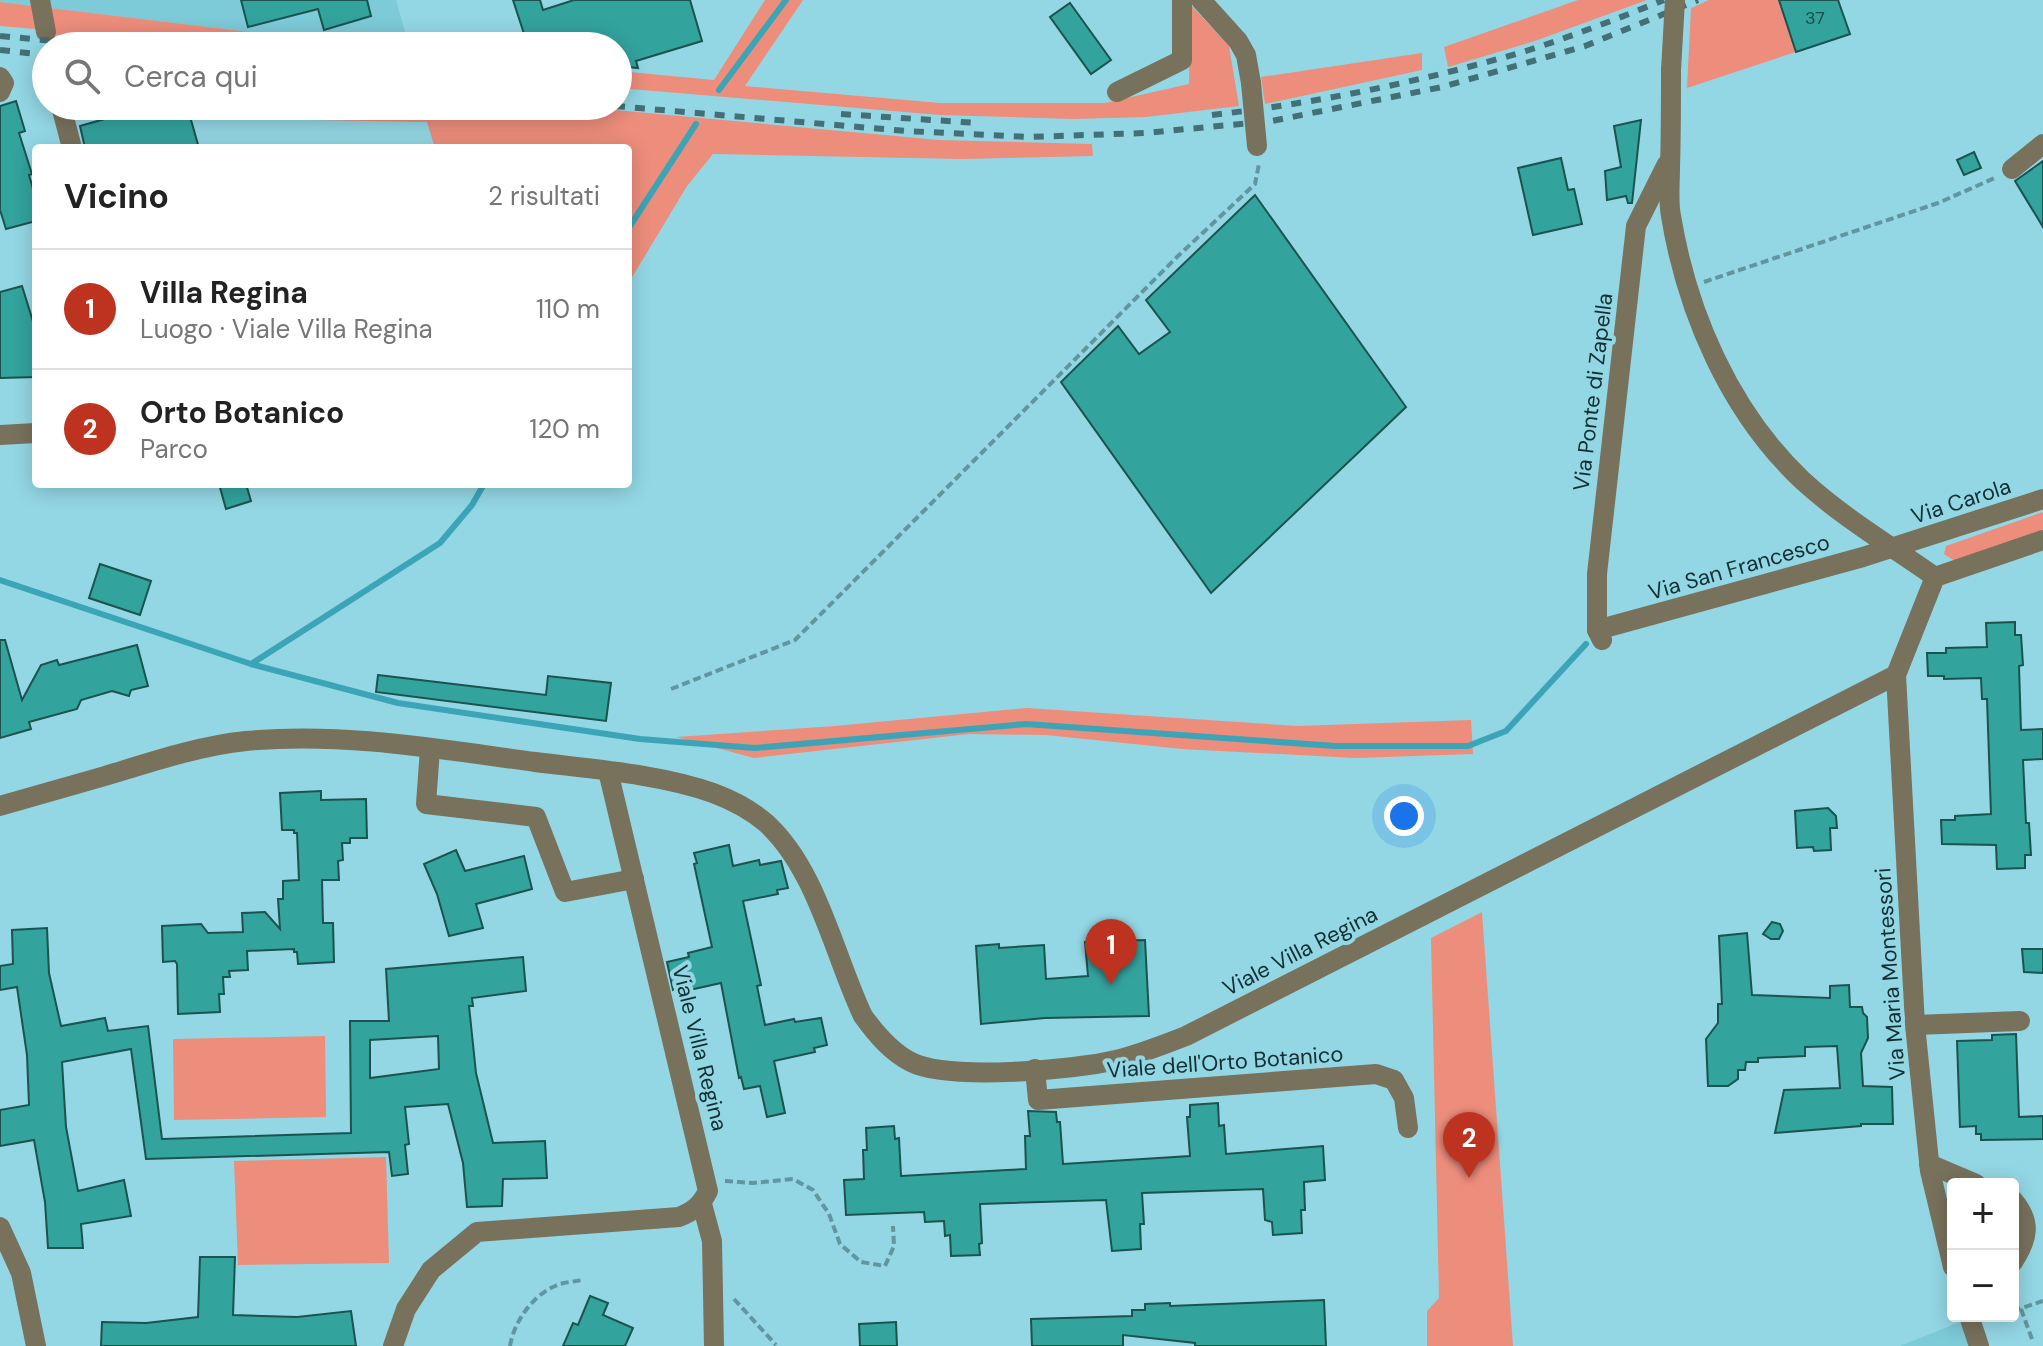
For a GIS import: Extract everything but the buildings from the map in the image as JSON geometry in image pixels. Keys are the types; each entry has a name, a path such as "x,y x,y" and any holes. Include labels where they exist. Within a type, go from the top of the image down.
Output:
{"street":[{"path":"40,0 46,32"},
{"path":"1117,92 1182,60 1182,0"},
{"path":"1201,0 1238,41 1246,55 1257,146"},
{"path":"1675,0 1670,214 1687,288 1708,343 1729,387 1759,431 1802,480 1852,520 1935,577"},
{"path":"0,77 4,83 0,92"},
{"path":"65,120 71,144"},
{"path":"2012,169 2043,144"},
{"name":"Via Ponte di Zapella","path":"1599,635 1597,574 1636,226 1670,156"},
{"path":"0,435 32,433"},
{"name":"Via Carola","path":"1894,548 2043,499"},
{"path":"1896,675 1935,577 2043,540"},
{"name":"Via San Francesco","path":"1599,635 1894,548"},
{"name":"Viale Villa Regina","path":"0,806 186,752 243,742 338,738 608,771 712,793 741,805 766,823 787,849 806,877 863,1016 876,1034 910,1062 929,1069 955,1073 1035,1069 1115,1060 1186,1036 1896,675"},
{"name":"Via Maria Montessori","path":"1896,675 1915,1025 1929,1164 1949,1250"},
{"path":"430,749 426,804 536,817 565,892 634,879"},
{"name":"Viale Villa Regina","path":"608,771 706,1180 708,1191 702,1204"},
{"path":"1915,1025 2020,1021"},
{"name":"Viale dell'Orto Botanico","path":"1035,1069 1038,1100 1376,1074 1394,1080 1404,1098 1408,1128"},
{"path":"1929,1164 1961,1178"},
{"path":"1934,1188 1947,1185"},
{"path":"393,1346 406,1309 431,1270 477,1232 679,1217 702,1204 712,1241 714,1346"},
{"path":"2019,1207 2034,1230 2019,1252"},
{"path":"0,1227 21,1273 36,1346"},
{"path":"1971,1322 1979,1346"}],"path":[{"path":"671,689 795,640 1178,256 1255,184 1260,170 1257,146"},
{"path":"1687,288 1938,203 2012,169"},
{"path":"706,1180 753,1183 793,1179 813,1190 829,1214 840,1244 861,1262 885,1266 894,1246 893,1226"},
{"path":"713,1275 776,1345"},
{"path":"510,1346 513,1331 531,1303 555,1286 581,1280"},
{"path":"2033,1342 2021,1309 2043,1301"}],"shaded area":[{"path":"396,0 405,32 250,32 0,2"},
{"path":"765,0 803,0 745,86 940,103 1105,103 1189,84 1190,4 1229,46 1239,106 1146,117 1073,119 940,115 632,89 632,72 714,80"},
{"path":"1578,0 1647,0 1535,41 1448,67 1444,47"},
{"path":"1709,0 1838,0 1850,34 1687,88 1691,8"},
{"path":"0,2 250,32 37,32 35,29 0,26"},
{"path":"1422,53 1422,70 1265,104 1261,77"},
{"path":"632,112 939,140 1092,144 1093,156 963,159 713,154 687,186 632,277 632,144 434,144 427,122 313,120 632,120"},
{"path":"2043,512 2043,530 1955,561 1944,554 1946,546"},
{"path":"1027,708 1297,726 1471,720 1473,754 1356,758 1182,749 1046,735 969,734 754,758 676,737"},
{"path":"1482,912 1513,1346 1427,1346 1427,1311 1439,1298 1431,938"},
{"path":"325,1036 326,1117 174,1120 173,1039"},
{"path":"386,1157 389,1263 238,1265 234,1161"},
{"path":"1962,1322 1970,1346 1900,1346"}],"waterway":[{"path":"719,90 786,0"},
{"path":"632,223 696,124"},
{"path":"251,664 440,543 472,505 482,488"},
{"path":"0,580 251,664 398,703 640,739 755,748 1026,724 1335,746 1468,746 1506,731 1586,644"}],"railway":[{"path":"1212,115 1370,90 1449,72 1544,45 1664,0"},
{"path":"632,107 906,131 1029,137 1145,133 1272,121 1442,87 1585,46 1698,0"},
{"path":"0,36 32,39"},
{"path":"0,50 32,53"},
{"path":"841,114 977,123"}],"place":[{"name":"Villa Regina","path":"1111,985"},
{"name":"Orto Botanico","path":"1469,1178"}]}
